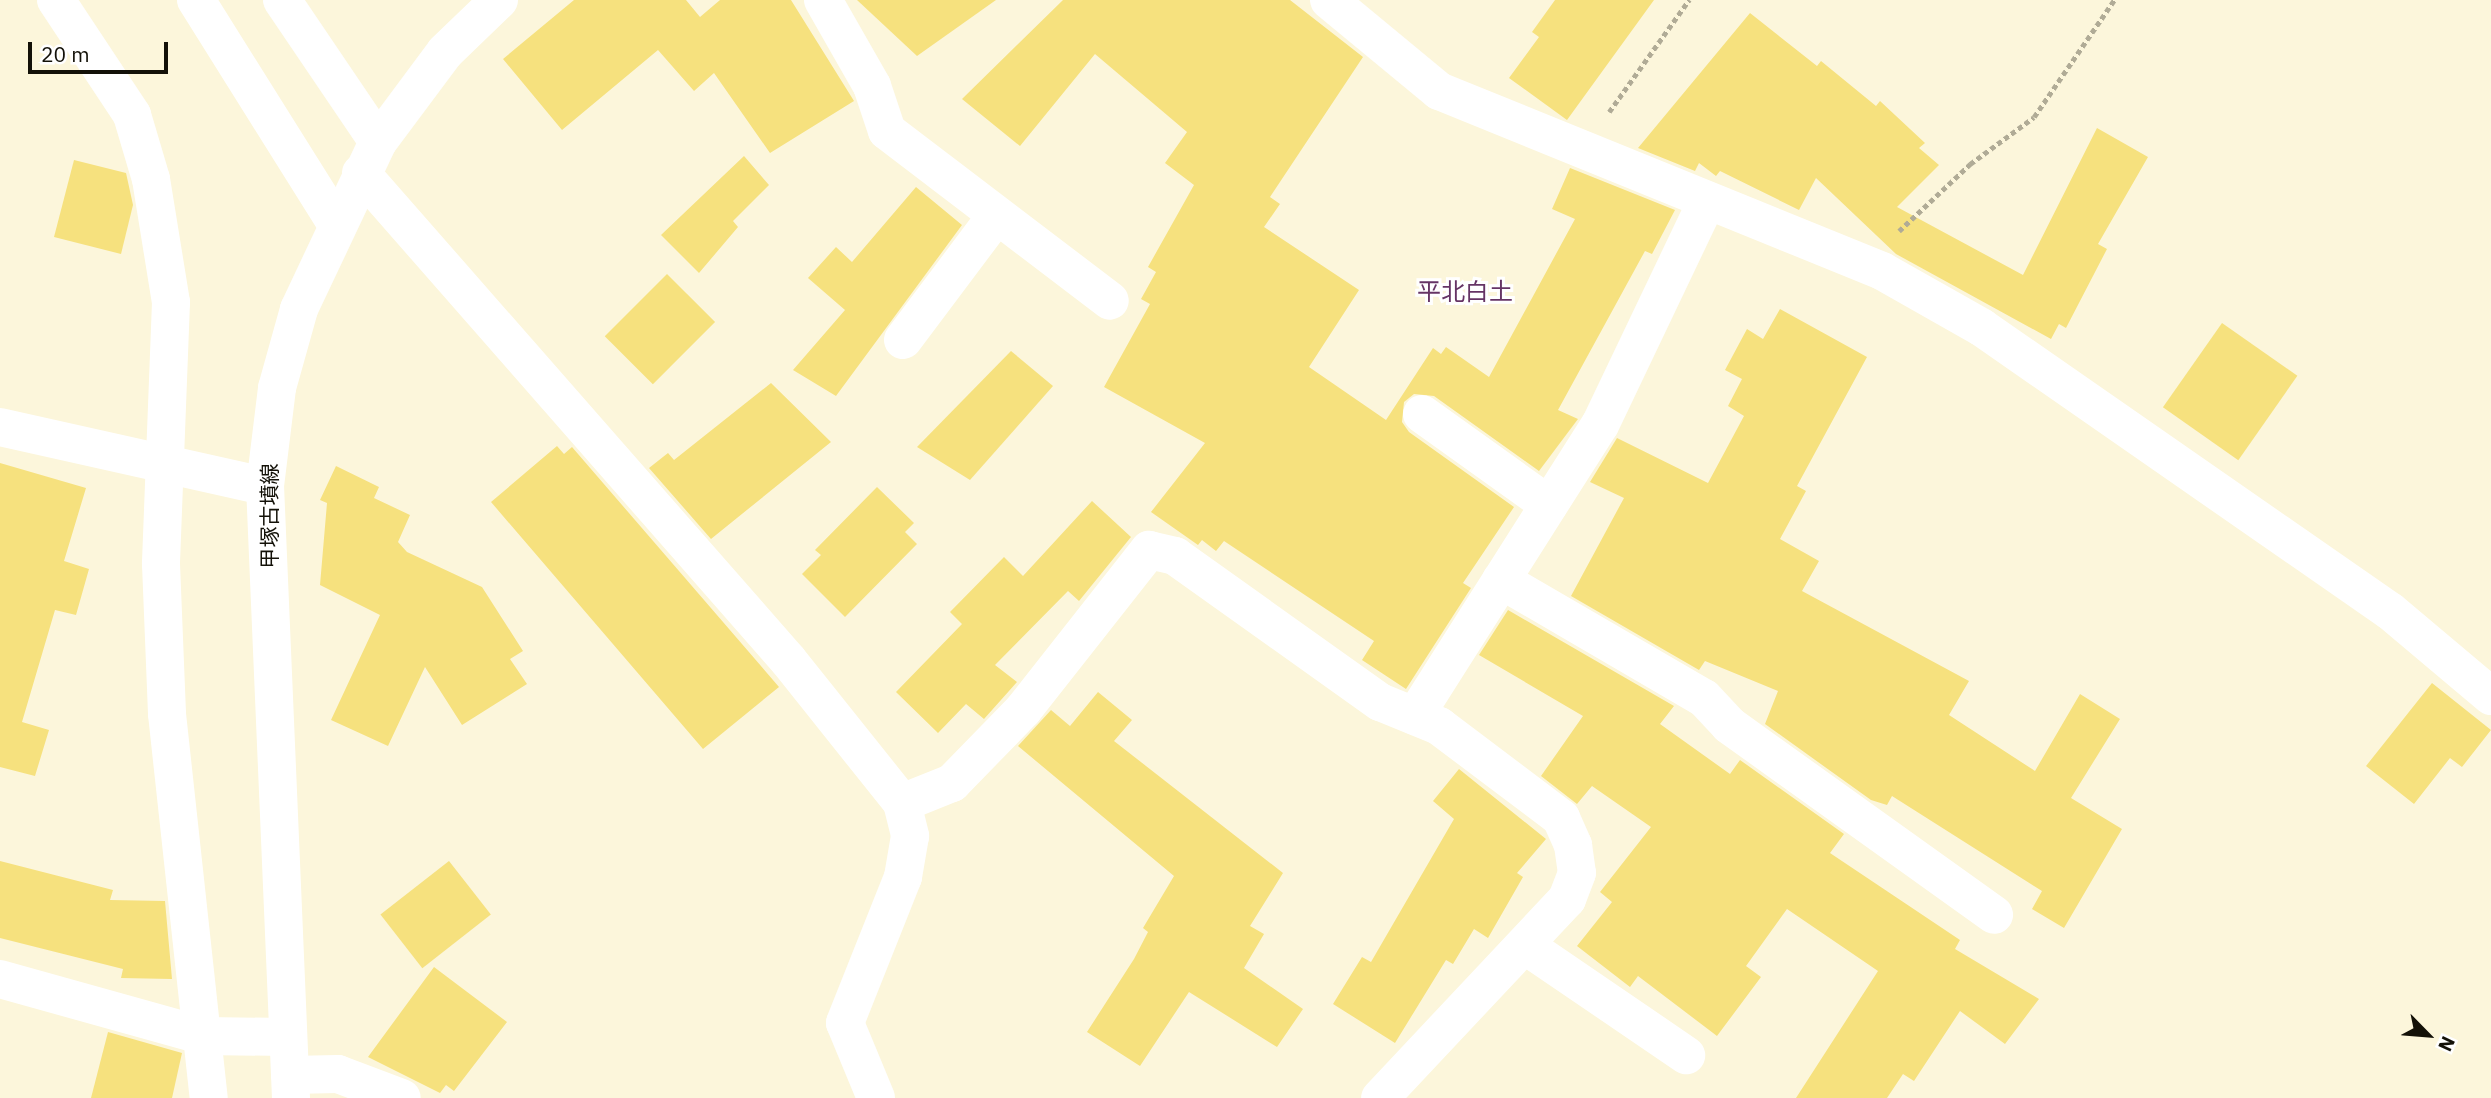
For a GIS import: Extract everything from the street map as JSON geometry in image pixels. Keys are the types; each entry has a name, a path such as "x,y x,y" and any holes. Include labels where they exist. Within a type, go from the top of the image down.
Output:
{"street":[{"path":"56,0 132,115 151,179 171,302 167,466 160,564 167,714 209,1098"},
{"path":"196,0 336,223"},
{"path":"282,0 370,158 788,660 902,803 910,836 903,877 845,1023 876,1098"},
{"name":"甲塚古墳線","path":"290,1086 265,486 281,375 299,309 336,223 370,158 445,51 499,0"},
{"path":"822,0 872,86 887,131 1110,301"},
{"path":"1329,0 1439,91 1706,203 1866,264 1981,327 2390,611 2491,696"},
{"path":"1415,716 1600,425 1706,203"},
{"path":"903,340 998,215"},
{"path":"1422,414 1549,505"},
{"path":"0,427 265,486"},
{"path":"902,803 951,783 1023,710 1149,550 1175,556 1380,702 1439,726 1561,818 1577,873 1567,899 1526,946 1380,1098"},
{"path":"1501,580 1704,698 1729,725 1994,915"},
{"path":"1526,946 1686,1055"},
{"path":"0,979 148,1015 204,1036 286,1037"},
{"path":"290,1086 338,1074 402,1098"}],"path":[{"path":"1591,155 1613,102 1689,0"},
{"path":"1866,264 1970,164 2034,117 2114,0"}],"building":[{"path":"574,0 686,0 700,17 720,0 791,0 854,101 770,153 714,73 694,91 658,50 562,130 503,59"},
{"path":"857,0 996,0 917,56"},
{"path":"1063,0 1290,0 1363,57 1270,197 1280,204 1264,227 1359,290 1309,367 1386,420 1433,348 1441,354 1446,347 1489,377 1575,219 1552,209 1570,168 1675,210 1652,254 1645,251 1558,410 1578,419 1539,471 1434,396 1414,394 1404,402 1402,422 1409,432 1514,507 1463,583 1471,588 1406,689 1362,660 1374,641 1224,541 1216,551 1202,540 1198,545 1151,512 1205,443 1104,387 1150,304 1141,299 1156,272 1148,267 1194,185 1165,163 1187,132 1095,54 1020,146 962,99"},
{"path":"1555,0 1654,0 1567,120 1509,78 1539,37 1532,32"},
{"path":"1750,13 1817,66 1821,61 1876,106 1880,101 1925,143 1919,148 1939,165 1897,207 2023,275 2097,128 2148,157 2098,244 2107,249 2066,328 2059,324 2051,339 1896,254 1816,178 1799,210 1720,171 1716,176 1699,163 1695,171 1638,148"},
{"path":"744,156 769,185 733,221 738,227 699,273 661,235"},
{"path":"74,160 126,173 133,205 121,254 54,237"},
{"path":"916,187 962,225 836,396 793,370 845,310 808,278 836,247 852,262"},
{"path":"667,274 715,322 653,384 605,336"},
{"path":"1780,309 1867,357 1797,486 1806,491 1780,539 1819,561 1802,591 1969,681 1949,715 2035,771 2080,694 2120,719 2071,798 2122,829 2064,928 2032,909 2042,891 1892,796 1887,805 1871,800 1765,724 1778,691 1705,661 1699,670 1571,596 1624,498 1590,482 1617,438 1708,483 1744,416 1728,406 1742,379 1725,370 1747,329 1763,339"},
{"path":"2222,323 2297,376 2238,460 2163,407"},
{"path":"1011,351 1053,386 970,480 917,447"},
{"path":"771,383 831,442 711,539 649,468 668,453 674,460"},
{"path":"557,446 564,454 572,447 779,687 703,749 491,502"},
{"path":"0,463 86,488 64,561 89,569 76,615 55,610 22,722 49,730 35,776 0,767"},
{"path":"336,466 379,487 374,498 410,515 398,542 407,552 482,587 523,651 510,659 527,684 462,725 425,667 388,746 331,720 380,615 320,585 327,503 320,500"},
{"path":"877,487 914,523 905,532 917,544 845,617 802,574 821,555 815,550"},
{"path":"1092,501 1131,537 1079,601 1068,591 995,665 1017,682 984,719 966,704 938,733 896,692 962,624 950,612 1004,557 1023,576"},
{"path":"1508,610 1674,706 1660,724 1730,774 1740,760 1844,834 1830,853 1960,940 1955,949 2039,999 2005,1044 1960,1011 1914,1081 1903,1074 1887,1098 1796,1098 1878,971 1787,909 1746,966 1761,977 1717,1036 1638,976 1630,987 1577,946 1612,902 1600,892 1651,827 1592,786 1577,804 1541,776 1583,716 1479,655"},
{"path":"2432,683 2491,730 2462,767 2450,758 2414,804 2366,766"},
{"path":"1098,692 1132,720 1114,741 1283,873 1250,926 1264,934 1244,968 1303,1009 1277,1047 1189,992 1140,1066 1087,1032 1134,959 1148,932 1143,928 1174,876 1018,746 1051,710 1070,726"},
{"path":"1459,769 1546,839 1517,873 1523,877 1488,938 1474,929 1453,964 1446,960 1395,1043 1333,1004 1362,957 1371,962 1454,819 1433,801"},
{"path":"0,861 113,890 110,900 165,901 172,979 121,978 123,969 0,938"},
{"path":"449,861 491,915 422,968 380,915"},
{"path":"434,967 507,1022 454,1091 446,1085 440,1093 368,1057"},
{"path":"108,1032 182,1053 172,1098 91,1098"}],"district":[{"name":"平北白土","path":"1465,292"}]}
